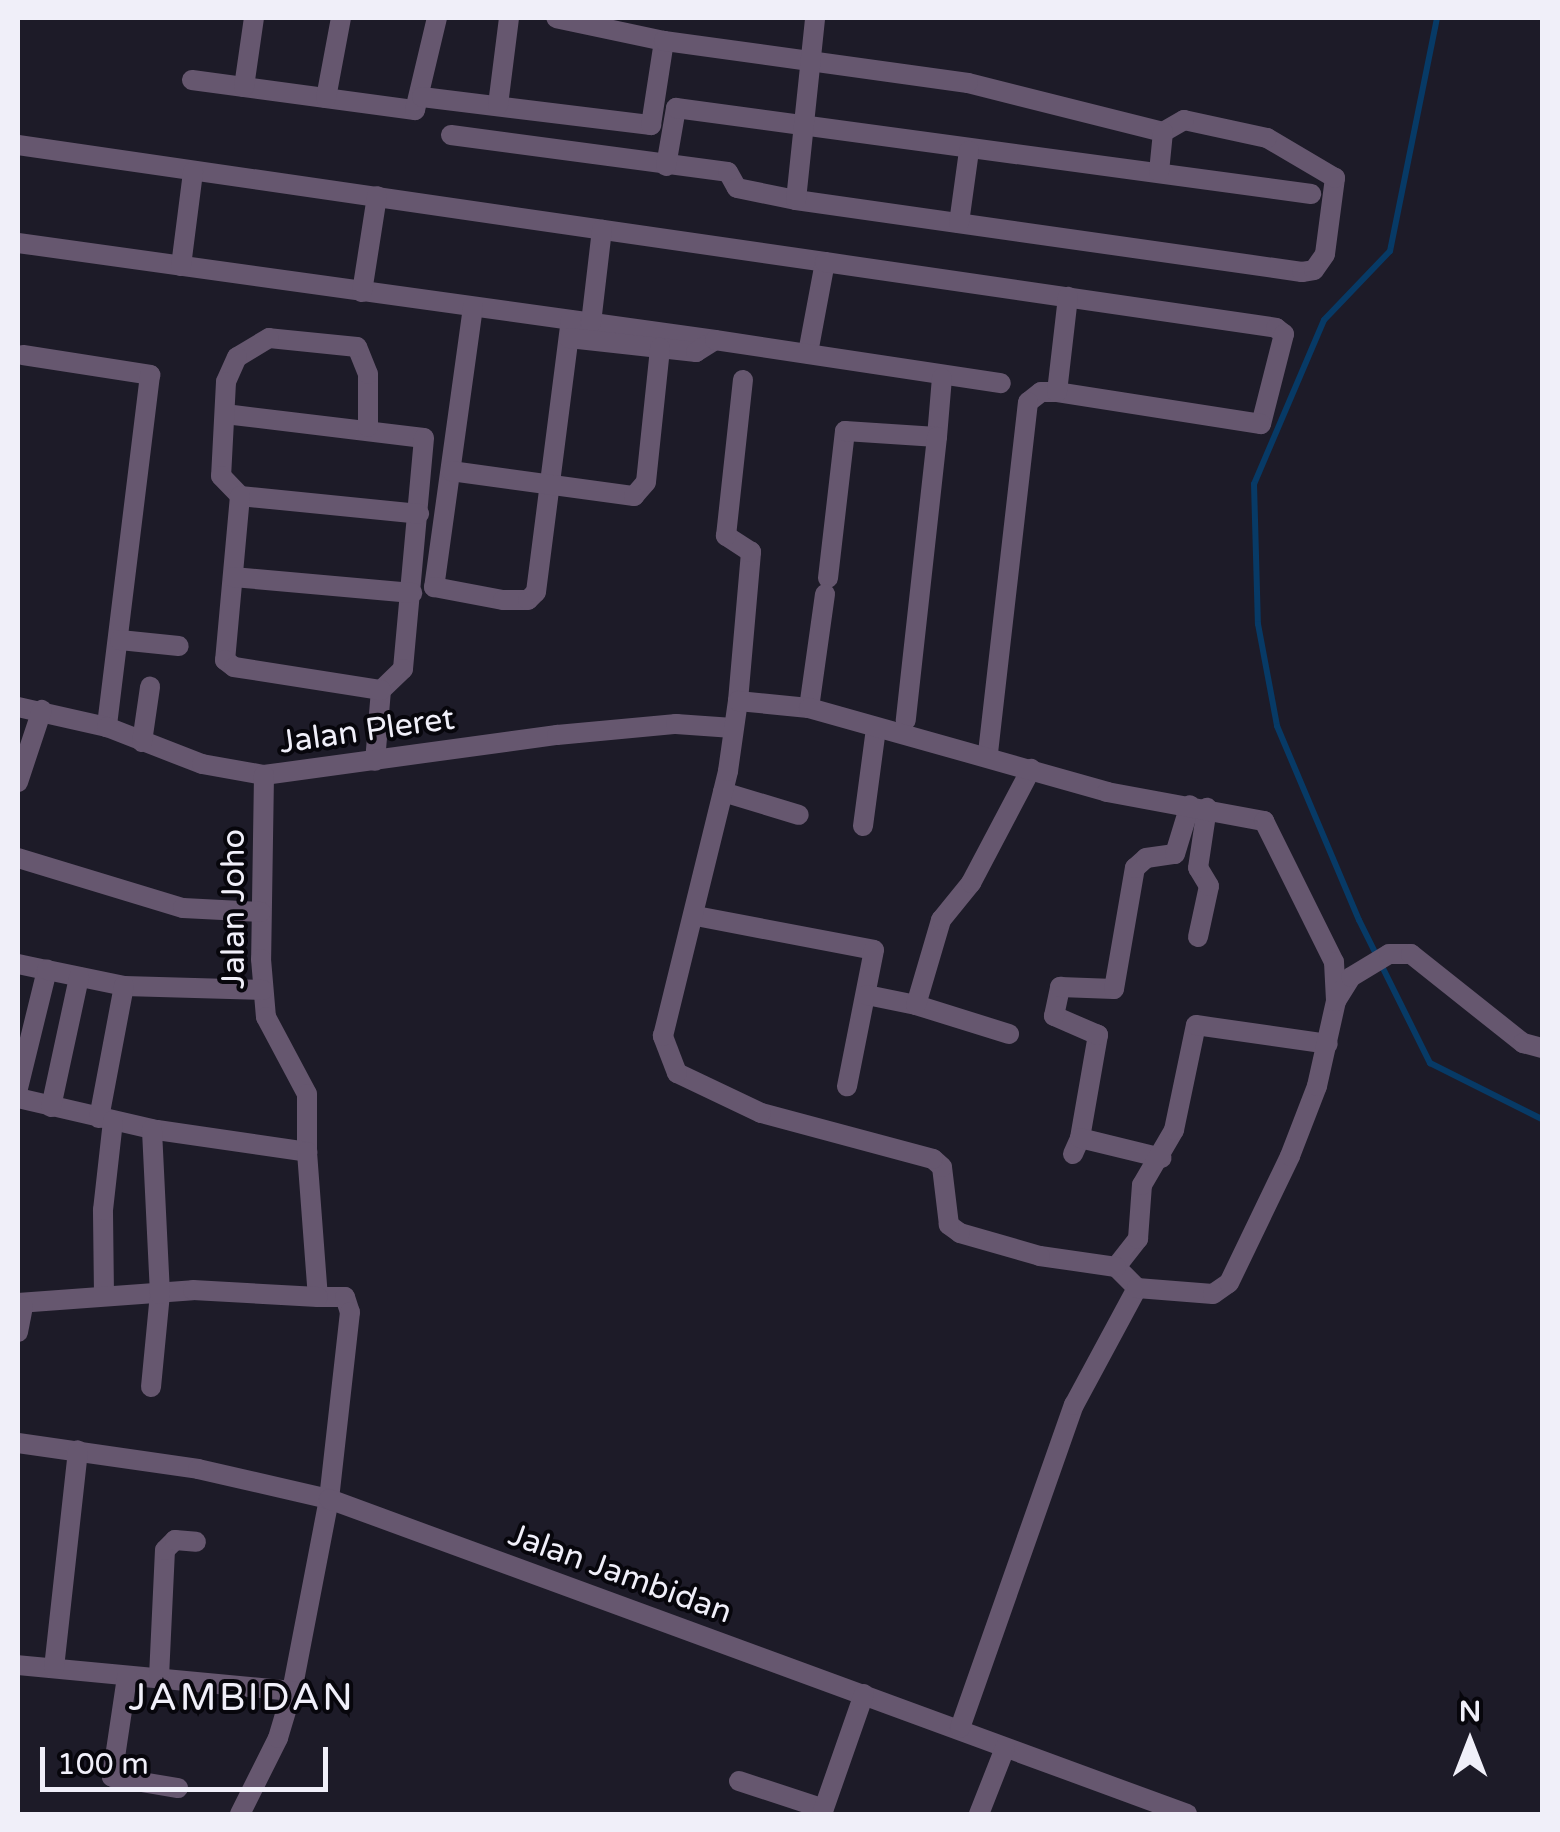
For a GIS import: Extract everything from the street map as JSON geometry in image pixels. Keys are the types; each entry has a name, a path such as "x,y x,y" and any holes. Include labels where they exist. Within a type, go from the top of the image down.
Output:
{"street":[{"path":"244,87 254,18"},
{"path":"326,98 341,18"},
{"path":"192,80 415,110 422,96 437,18"},
{"path":"498,104 508,18"},
{"path":"451,135 728,172 737,188 796,200 1302,272 1318,266 1334,196 1332,172 1267,138 1184,120 1163,132 968,84 807,57 664,41 556,18"},
{"path":"796,200 807,57 815,18"},
{"path":"422,96 651,124 664,41"},
{"path":"666,166 676,108 968,151 1028,152 1311,194"},
{"path":"1159,172 1163,132"},
{"path":"18,144 1068,297 1284,334 1261,424 1057,392 1041,392 1028,402 988,755"},
{"path":"960,224 968,151"},
{"path":"181,266 193,172"},
{"path":"362,292 376,196"},
{"path":"473,307 434,587 503,600 528,600 536,592 577,327 602,230"},
{"path":"18,242 473,307 660,348 696,352 715,340"},
{"path":"808,353 825,262"},
{"path":"1057,392 1068,297"},
{"path":"577,327 715,340 942,378 1001,383"},
{"path":"368,427 368,374 357,347 286,335 254,344 237,357 226,382 221,476 240,496 419,514"},
{"path":"451,472 623,496 642,491 660,348"},
{"path":"24,355 150,376 107,727"},
{"path":"906,720 942,378"},
{"path":"738,701 809,708 988,755 1108,792 1249,816 1271,829 1334,962 1336,1001 1328,1044 1290,1156 1228,1283 1213,1294 1137,1288 1116,1266 1040,1256 960,1233 949,1225 942,1167 933,1158 761,1113 676,1073 663,1036 696,916 738,701 751,552 726,536 743,380"},
{"path":"224,414 368,427 424,438 402,669 381,690 375,762"},
{"path":"809,708 845,430 937,437"},
{"path":"240,496 228,664 381,690"},
{"path":"233,577 412,593"},
{"path":"120,640 178,646"},
{"path":"142,742 150,688"},
{"name":"Jalan Pleret","path":"18,707 107,727 202,764 264,776 557,735 676,724 734,728"},
{"path":"18,782 42,710"},
{"path":"864,826 876,728"},
{"path":"916,1005 941,920 970,882 1031,770"},
{"name":"Jalan Joho","path":"264,776 263,990 271,1030 307,1094 307,1152 318,1298"},
{"path":"723,792 799,815"},
{"path":"1198,937 1208,886 1198,868 1199,806"},
{"path":"1162,1158 1077,1146 1098,1035 1054,1016 1060,987 1114,989 1134,868 1146,858 1174,854 1199,806"},
{"path":"18,858 169,905 262,912"},
{"path":"696,916 874,950 846,1086"},
{"path":"1336,1001 1351,978 1380,958 1423,960 1523,1044 1542,1048"},
{"path":"18,964 124,986 263,990"},
{"path":"18,1088 47,970"},
{"path":"51,1107 79,978"},
{"path":"104,1295 106,1120 124,986"},
{"path":"866,995 916,1005 1009,1034"},
{"path":"1116,1266 1138,1239 1142,1185 1162,1158 1196,1025 1328,1044"},
{"path":"18,1098 152,1129 307,1152"},
{"path":"152,1129 160,1294 152,1387"},
{"path":"960,1728 1074,1404 1137,1288"},
{"path":"18,1332 20,1304 104,1295 345,1297 350,1312 329,1498 292,1692 278,1738 240,1814"},
{"name":"Jalan Jambidan","path":"18,1443 78,1450 329,1498 1187,1814"},
{"path":"54,1668 78,1450"},
{"path":"159,1678 166,1550 175,1540 196,1542"},
{"path":"18,1665 292,1692"},
{"path":"127,1678 112,1777 178,1788"},
{"path":"740,1781 823,1812 864,1694"},
{"path":"979,1814 1005,1748"}],"waterway":[{"path":"1437,18 1390,251 1324,320 1254,484 1258,624 1277,726 1359,920 1430,1063 1542,1119"}],"district":[{"name":"JAMBIDAN","path":"242,1699"}]}
